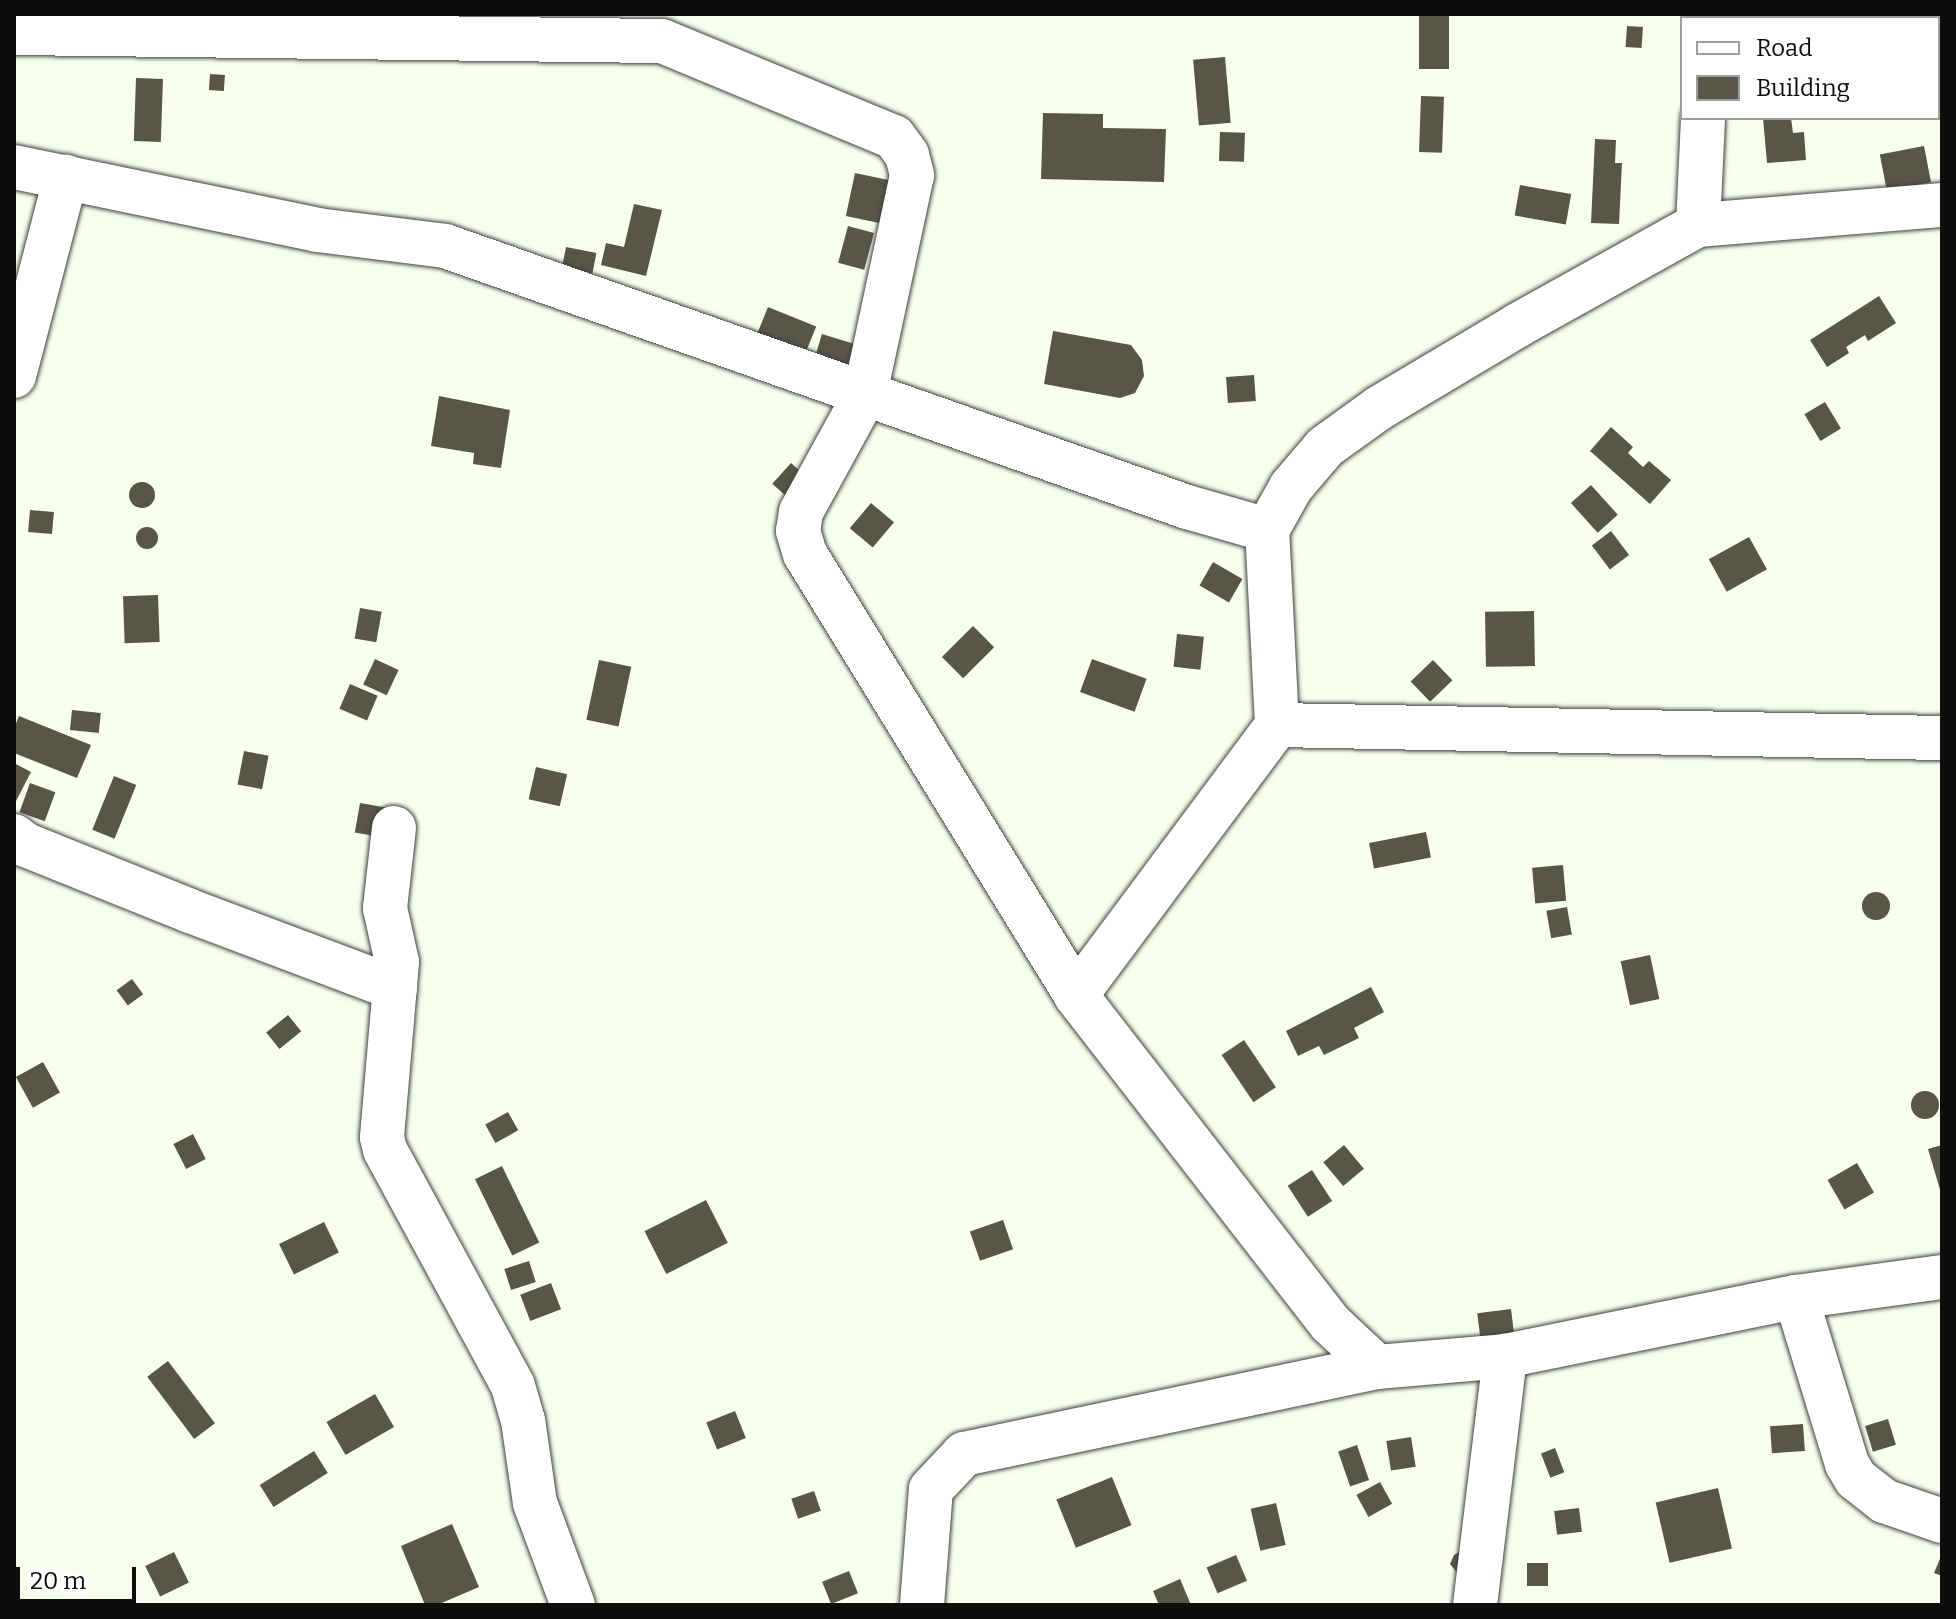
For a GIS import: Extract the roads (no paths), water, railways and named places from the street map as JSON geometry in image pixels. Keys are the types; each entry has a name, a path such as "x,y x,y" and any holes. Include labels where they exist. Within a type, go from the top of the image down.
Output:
{"street":[{"path":"14,33 664,27 894,137 907,155 912,175 865,395 801,512 798,531 805,554 1076,995 1312,1300 1377,1367"},
{"path":"1698,225 1703,120"},
{"path":"14,167 317,230 445,246 1187,507 1267,530"},
{"path":"14,376 66,177"},
{"path":"1076,995 1277,725 1267,530 1291,487 1325,447 1379,408 1518,325 1698,225 1942,205"},
{"path":"1277,725 1942,738"},
{"path":"394,828 385,908 397,962 382,1137 385,1150 513,1386 523,1420 535,1503 573,1605"},
{"path":"14,836 26,845 176,905 395,988"},
{"path":"922,1605 931,1489 964,1454 1377,1367 1505,1356 1796,1297 1942,1277"},
{"path":"1796,1297 1847,1464 1856,1479 1884,1501 1942,1521"},
{"path":"1475,1605 1505,1356"}]}
